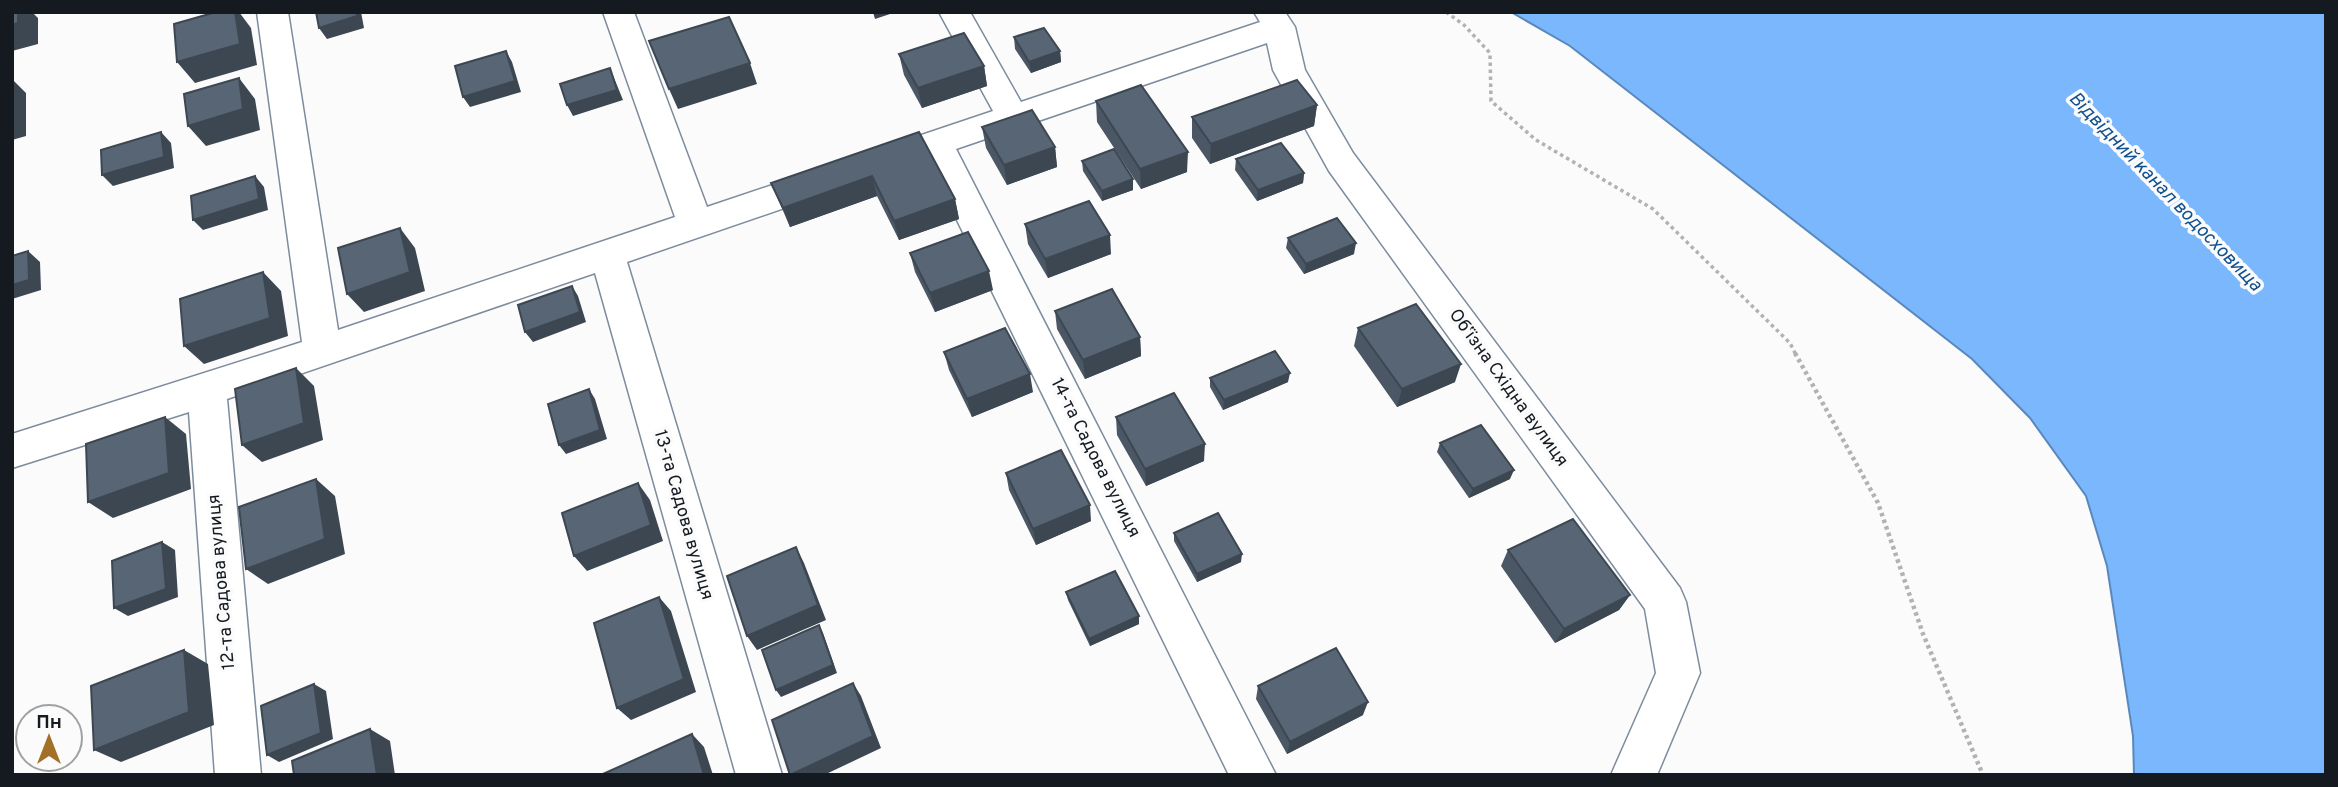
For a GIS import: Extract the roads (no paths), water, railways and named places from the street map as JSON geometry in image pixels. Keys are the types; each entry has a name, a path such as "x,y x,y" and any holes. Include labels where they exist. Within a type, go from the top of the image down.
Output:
{"street":[{"path":"272,12 322,350"},
{"path":"618,12 696,226"},
{"path":"954,12 1012,115"},
{"path":"12,451 207,390 696,226 1274,20"},
{"name":"Обʼїзна Східна вулиця","path":"1274,20 1289,70 1341,162 1665,602 1678,674 1634,775"},
{"name":"14-та Садова вулиця","path":"936,142 1253,775"},
{"name":"13-та Садова вулиця","path":"607,254 759,775"},
{"name":"12-та Садова вулиця","path":"207,390 237,775"}],"water":[{"name":"Відвідний канал водосховища","path":"1511,12 2326,12 2326,775 2134,775 2133,736 2107,566 2086,496 2030,418 1972,359 1570,46"}]}
